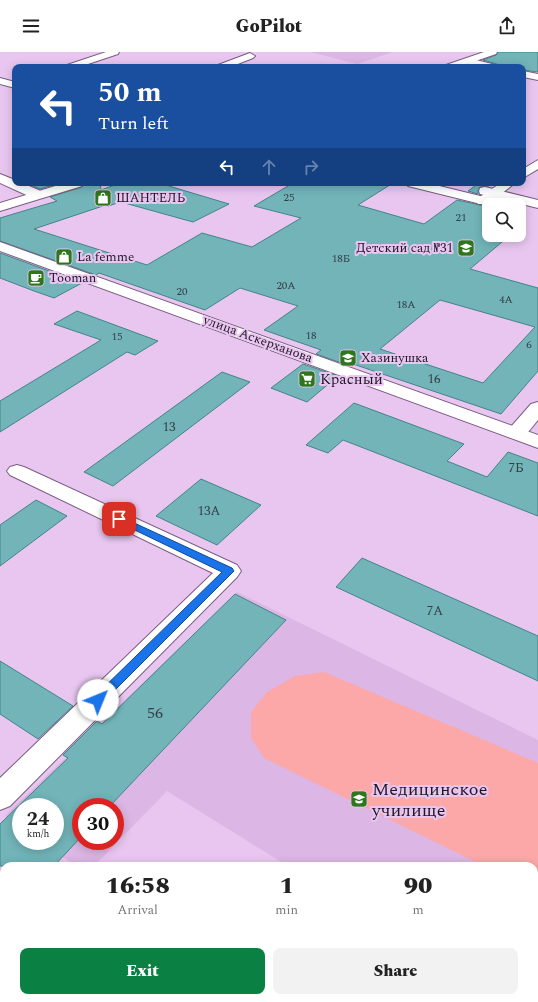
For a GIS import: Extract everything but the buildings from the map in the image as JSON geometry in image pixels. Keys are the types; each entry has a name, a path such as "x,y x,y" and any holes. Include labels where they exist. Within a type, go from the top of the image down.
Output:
{"main road":[{"path":"79,64 116,52"},
{"path":"458,64 493,52"},
{"path":"229,64 250,56"},
{"path":"468,61 480,64"},
{"path":"526,75 538,77"},
{"path":"0,76 12,79"},
{"path":"0,81 12,84"},
{"path":"526,172 538,164"},
{"path":"0,178 12,183"},
{"path":"18,186 38,195"},
{"path":"0,207 68,186"},
{"path":"424,186 482,201"},
{"path":"465,186 538,204"},
{"path":"487,198 504,186"},
{"path":"526,212 538,215"},
{"name":"улица Аскерханова","path":"0,246 538,442"},
{"path":"516,433 538,408"},
{"path":"0,797 229,571 17,471"}],"shaded area":[{"path":"310,52 393,52 357,64"},
{"name":"Медицинское училище","path":"237,592 538,740 538,862 282,862 167,791 124,835 124,798 72,798 72,850 110,850 98,862 70,862 53,850 64,850 64,798 24,798"},
{"path":"324,672 538,763 538,862 476,862 264,758 251,738 251,712 267,692 295,676"},
{"name":"Медицинское училище","path":"12,809 12,821 5,816"}],"place":[{"name":"ШАНТЕЛЬ","path":"103,198"},
{"name":"Детский сад №31","path":"466,248"},
{"name":"La femme","path":"64,257"},
{"name":"Tooman","path":"36,278"},
{"name":"Хазинушка","path":"348,358"},
{"name":"Красный","path":"307,379"},
{"name":"Медицинское училище","path":"359,799"}],"route":[{"path":"98,700 229,571 119,519"}]}
